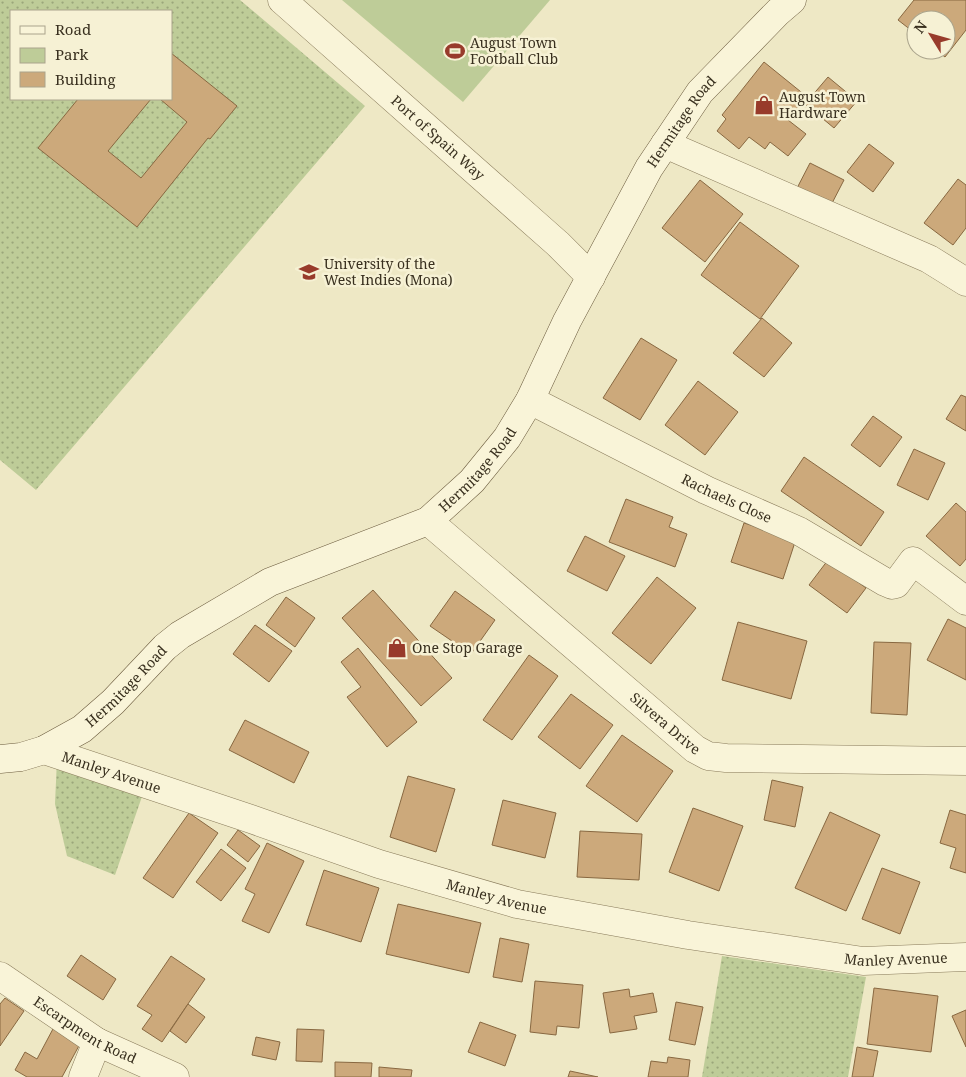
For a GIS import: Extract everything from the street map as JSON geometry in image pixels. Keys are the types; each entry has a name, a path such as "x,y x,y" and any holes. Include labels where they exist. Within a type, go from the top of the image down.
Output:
{"street":[{"name":"Port of Spain Way","path":"282,0 558,244 591,277"},
{"name":"Hermitage Road","path":"0,759 20,757 44,750 82,729 113,702 165,647 180,635 270,582 428,521 472,480 507,438 530,400 567,321 649,168 665,144 700,92 792,0"},
{"path":"665,144 930,259 966,282"},
{"name":"Rachaels Close","path":"530,400 706,490 799,531 838,556 892,585 896,584 913,562 966,601"},
{"name":"Silvera Drive","path":"428,521 695,749 708,756 726,758 966,761"},
{"name":"Manley Avenue","path":"44,750 379,864 517,904 688,935 863,961 966,957"},
{"name":"Escarpment Road","path":"0,976 97,1042 175,1077"},
{"path":"83,1077 97,1042"}],"green space":[{"path":"0,0 240,0 365,106 36,490 0,460"},
{"name":"August Town Football Club","path":"342,0 550,0 463,102"},
{"path":"57,759 147,782 115,875 67,856 55,804"},
{"path":"722,956 866,977 848,1077 702,1077"}],"building":[{"path":"914,0 966,0 966,30 956,43 956,10 906,10"},
{"path":"906,10 906,26 898,20"},
{"path":"172,54 237,106 210,139 208,138 137,227 38,148 77,100 150,100 108,151 141,178 187,122 161,100 172,100"},
{"name":"August Town Hardware","path":"764,62 806,96 788,120 806,134 788,156 770,142 765,149 749,137 739,149 717,131 726,119 722,115"},
{"path":"828,77 857,101 834,128 805,104"},
{"path":"869,144 894,163 873,192 847,172"},
{"path":"810,163 844,180 829,209 795,192"},
{"path":"958,179 966,185 966,228 953,245 924,223"},
{"path":"700,180 743,214 705,262 662,228"},
{"path":"740,222 799,266 760,319 701,275"},
{"path":"762,318 792,343 764,377 733,353"},
{"path":"641,338 677,360 640,420 603,398"},
{"path":"698,381 738,412 705,455 665,425"},
{"path":"961,395 966,397 966,431 946,419"},
{"path":"873,416 902,437 880,467 851,445"},
{"path":"914,449 945,463 928,500 897,485"},
{"path":"804,457 884,512 861,546 781,491"},
{"path":"626,499 673,517 669,527 687,534 675,567 609,542"},
{"path":"956,503 966,512 966,559 960,566 926,536"},
{"path":"744,523 796,539 783,579 731,562"},
{"path":"585,536 625,556 607,591 567,571"},
{"path":"828,560 866,588 847,613 809,585"},
{"path":"657,577 696,608 651,664 612,633"},
{"name":"One Stop Garage","path":"373,590 452,678 421,706 342,618"},
{"path":"455,591 495,620 471,654 430,626"},
{"path":"286,597 315,618 295,647 266,625"},
{"path":"948,619 966,628 966,680 927,660"},
{"path":"738,622 807,641 791,699 722,680"},
{"path":"255,625 292,651 269,682 233,654"},
{"path":"874,642 911,643 907,715 871,713"},
{"path":"358,648 417,722 387,747 347,697 361,687 341,662"},
{"path":"529,655 558,676 512,740 483,720"},
{"path":"571,694 613,725 580,769 538,737"},
{"path":"245,720 309,752 294,783 229,750"},
{"path":"622,735 673,771 637,822 586,786"},
{"path":"408,776 455,789 436,852 390,837"},
{"path":"772,780 803,787 795,827 764,820"},
{"path":"503,800 556,813 545,858 492,845"},
{"path":"693,808 743,826 719,891 669,872"},
{"path":"950,810 966,815 966,873 950,868 956,848 940,843"},
{"path":"830,812 880,835 846,911 795,888"},
{"path":"189,813 218,833 173,898 143,878"},
{"path":"238,830 260,846 248,862 227,845"},
{"path":"580,831 642,834 639,880 577,877"},
{"path":"267,843 304,861 269,933 242,921 255,894 245,889"},
{"path":"221,849 246,868 221,901 196,882"},
{"path":"882,868 920,882 900,934 862,919"},
{"path":"324,870 379,888 361,942 306,925"},
{"path":"398,904 481,923 469,973 386,954"},
{"path":"500,938 529,944 522,982 493,977"},
{"path":"81,955 116,979 103,1000 67,976"},
{"path":"171,956 205,979 162,1042 142,1029 152,1015 137,1006"},
{"path":"535,981 583,985 579,1028 557,1026 556,1035 530,1032"},
{"path":"874,988 938,996 931,1052 867,1044"},
{"path":"629,989 630,997 653,993 657,1012 634,1016 637,1029 610,1033 603,993"},
{"path":"5,998 24,1011 0,1046 0,1004"},
{"path":"676,1002 703,1007 695,1045 669,1040"},
{"path":"188,1004 205,1017 186,1043 170,1031"},
{"path":"966,1010 966,1047 952,1016"},
{"path":"480,1022 516,1035 505,1066 468,1052"},
{"path":"54,1027 81,1042 62,1077 27,1077 15,1070 25,1052 37,1059"},
{"path":"297,1029 324,1030 322,1062 296,1061"},
{"path":"256,1037 280,1042 276,1060 252,1055"},
{"path":"857,1047 878,1051 873,1077 852,1077"},
{"path":"668,1057 690,1060 688,1077 648,1077 651,1061 667,1063"},
{"path":"335,1062 372,1063 371,1077 335,1077"},
{"path":"379,1067 412,1070 411,1077 379,1077"},
{"path":"570,1071 598,1077 568,1077"}],"place":[{"name":"August Town Football Club","path":"455,51"},
{"name":"August Town Hardware","path":"764,105"},
{"name":"University of the West Indies (Mona)","path":"309,272"},
{"name":"One Stop Garage","path":"397,648"}]}
